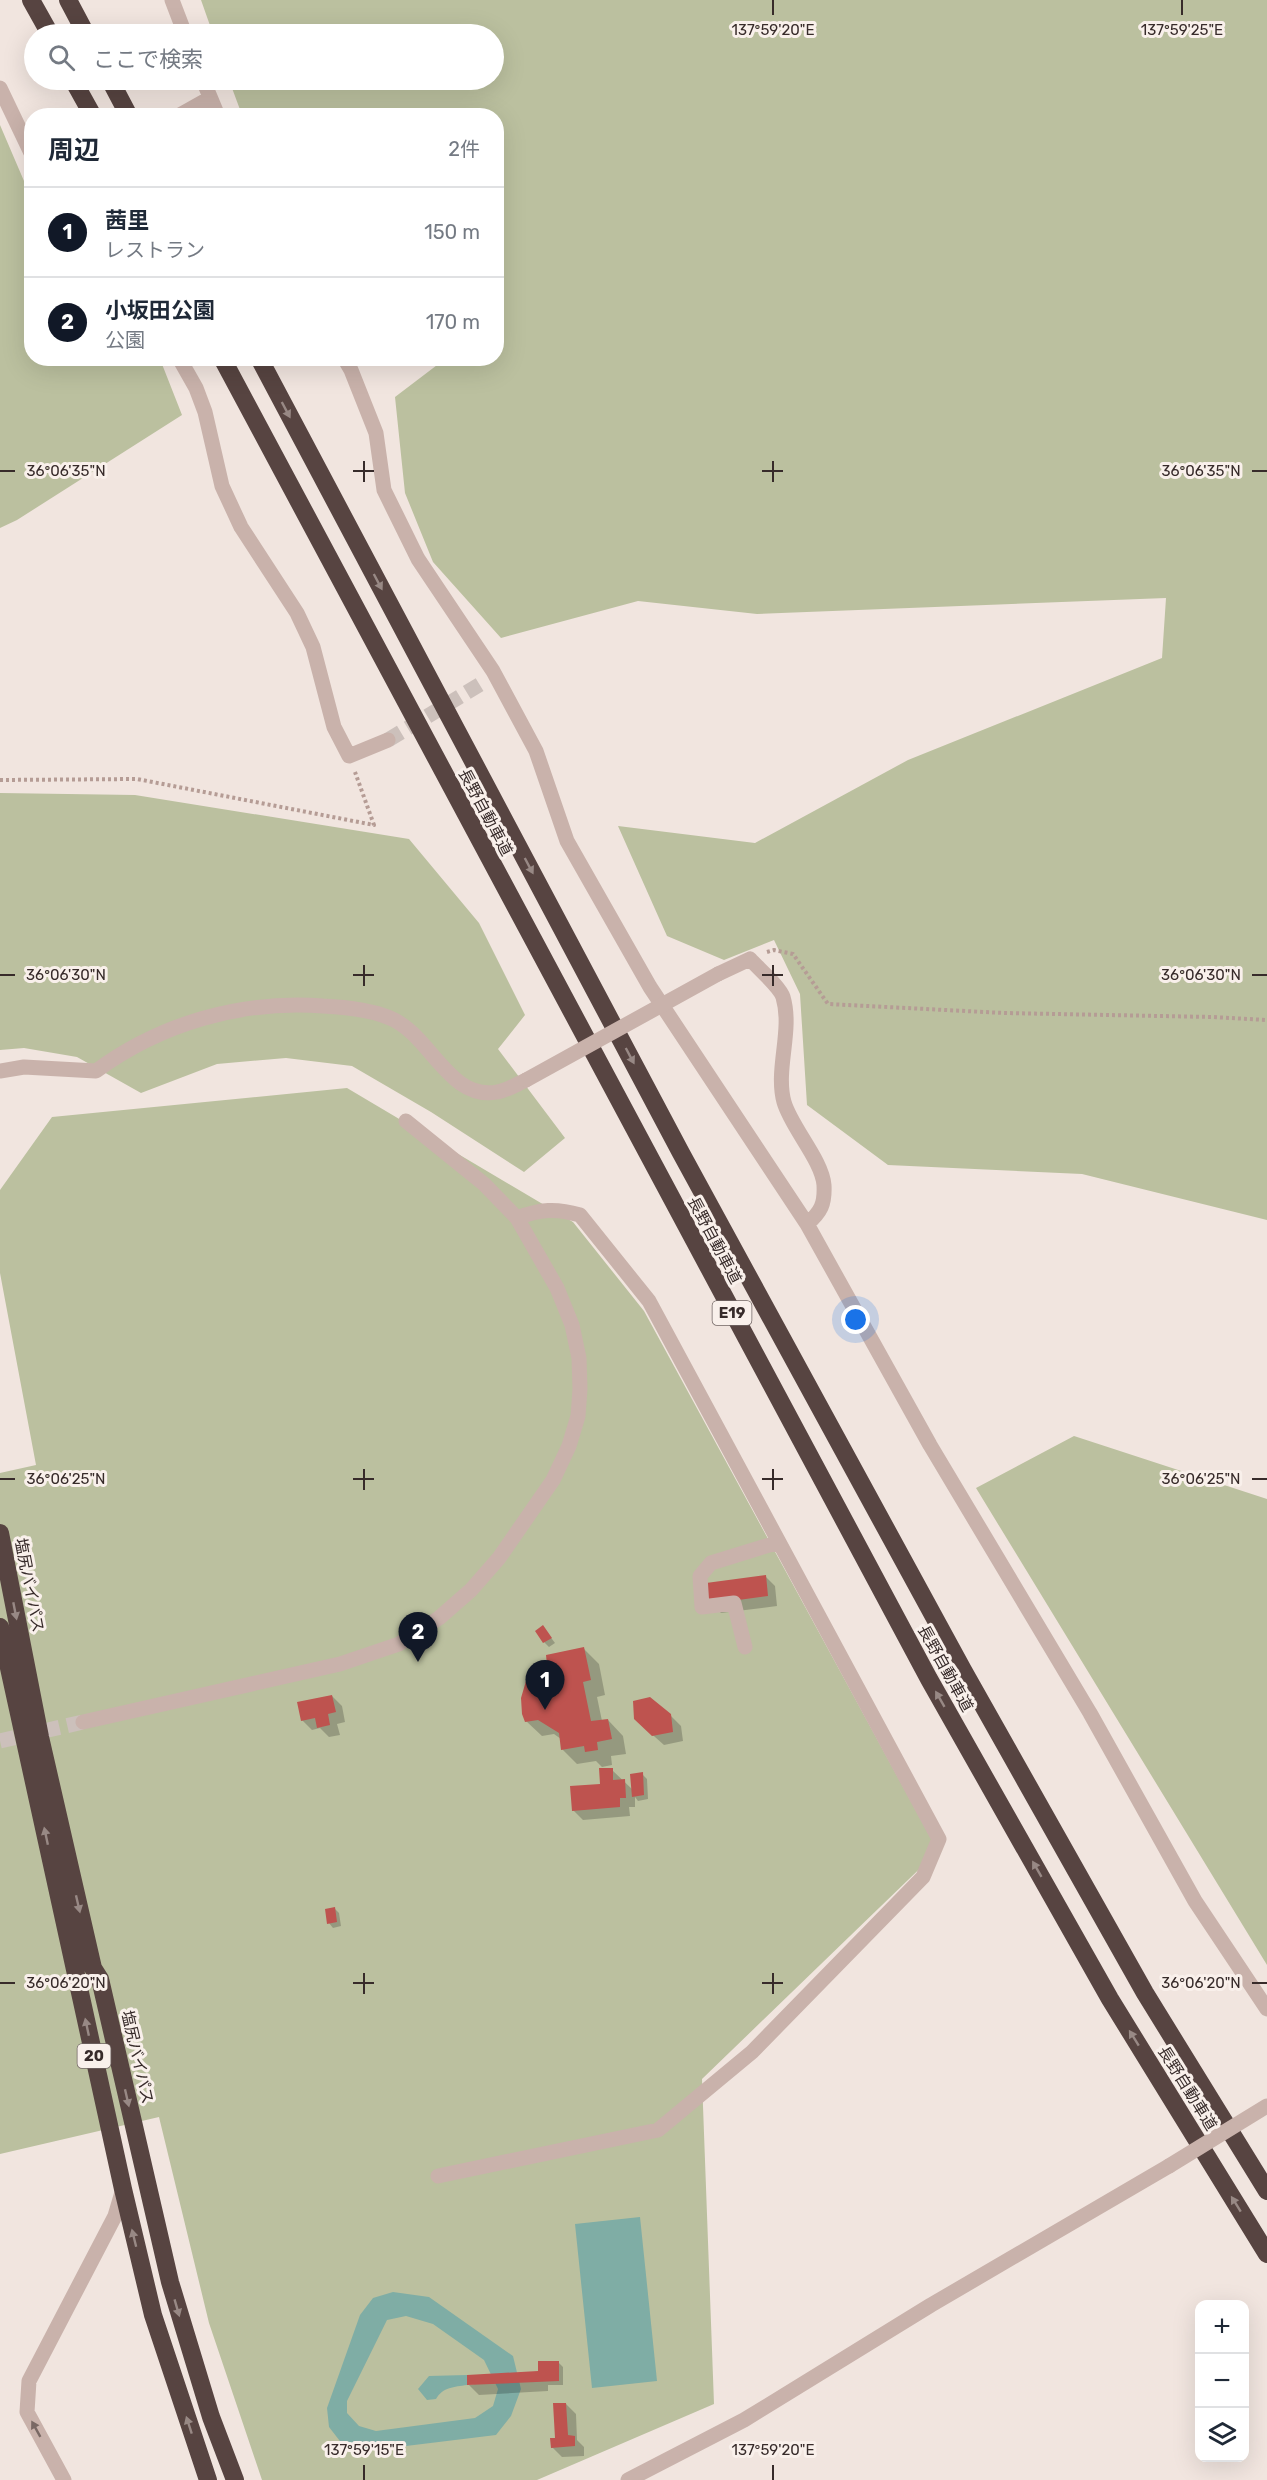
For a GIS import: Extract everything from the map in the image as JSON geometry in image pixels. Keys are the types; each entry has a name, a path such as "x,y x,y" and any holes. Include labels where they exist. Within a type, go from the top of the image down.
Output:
{"highway":[{"path":"31,0 44,24"},
{"path":"68,0 81,24"},
{"path":"79,90 89,108"},
{"path":"115,90 125,108"},
{"name":"長野自動車道","path":"226,366 929,1679 1110,1998 1267,2254"},
{"name":"長野自動車道","path":"263,366 681,1153 952,1650 1145,1994 1267,2191"},
{"name":"塩尻バイパス","path":"0,1533 43,1749 93,1968 100,1979 156,2227 190,2350 235,2480"},
{"name":"20","path":"0,1627 123,2189 153,2315 208,2480"}],"street":[{"path":"172,0 181,24"},
{"path":"0,88 24,138"},
{"path":"207,90 214,108"},
{"path":"192,108 210,98"},
{"path":"184,366 196,388 205,412 222,486 241,527 297,613 313,647 334,727 349,756 388,740"},
{"path":"349,366 376,433 384,490 418,559 536,751 567,841 656,997 807,1224 930,1445 1090,1713 1195,1901 1267,2009"},
{"path":"0,1071 24,1067 96,1071 121,1053 186,1023 248,1007 298,1004 351,1008 389,1018 408,1028 459,1085 477,1092 496,1092 526,1080 718,974 750,959 782,996 784,1103 823,1181 824,1202 820,1212 807,1224"},
{"path":"83,1722 340,1664 399,1644 439,1618 471,1590 500,1558 553,1480 569,1446 578,1416 580,1389 579,1358 572,1325 557,1288 517,1218 484,1184 405,1121"},
{"path":"438,2176 658,2130 752,2052 923,1877 939,1839 649,1301 580,1215 565,1211 537,1210 517,1218"},
{"path":"745,1647 734,1603 702,1607 700,1576 711,1563 780,1542"},
{"path":"628,2480 744,2420 931,2305 1267,2106"},
{"path":"64,2480 27,2412 28,2381 115,2216 123,2189"}],"path":[{"path":"0,780 137,779 374,825 349,756"},
{"path":"750,959 774,950 793,954 828,1004 1004,1013 1267,1020"}],"green space":[{"path":"201,0 1267,0 1267,1220 1082,1174 888,1165 807,1105 800,994 774,940 724,960 667,936 618,826 755,843 908,760 1162,658 1166,598 757,614 638,601 501,638 433,562 405,493 395,397 436,366 504,366 504,108 239,108 233,90 504,90 504,24 209,24"},
{"path":"0,125 24,181 24,366 163,366 182,415 17,520 0,528"},
{"path":"0,793 135,795 409,839 479,923 525,1015 498,1049 565,1138 524,1172 431,1112 352,1066 286,1058 217,1064 141,1093 77,1057 24,1048 0,1050"},
{"path":"347,1088 573,1222 644,1311 938,1851 702,2079 714,2404 537,2480 262,2480 209,2323 159,2117 0,2154 0,1473 36,1465 0,1273 0,1190 52,1117"},
{"path":"1074,1436 1267,1499 1267,1965 976,1488"}],"water":[{"path":"640,2217 657,2381 592,2388 575,2224"},
{"path":"393,2292 429,2297 513,2356 521,2389 511,2416 496,2435 365,2451 343,2445 329,2427 327,2408 360,2315 373,2298","holes":["406,2316 433,2324 484,2360 498,2389 493,2406 475,2418 376,2431 359,2426 347,2413 347,2401 387,2320"]},
{"path":"467,2375 467,2385 445,2390 436,2399 427,2400 418,2389 429,2376"}],"building":[{"path":"766,1575 768,1596 709,1604 706,1583"},
{"path":"543,1625 552,1638 543,1643 535,1631"},
{"path":"584,1647 591,1680 583,1682 591,1721 608,1719 612,1739 597,1742 598,1750 585,1752 584,1746 561,1750 559,1733 538,1720 525,1722 521,1698 526,1681 532,1673 547,1665 546,1655"},
{"path":"332,1695 336,1712 328,1714 330,1725 317,1728 315,1718 301,1721 297,1702"},
{"path":"650,1697 671,1714 673,1732 652,1736 634,1719 633,1701"},
{"path":"599,1768 613,1768 613,1780 625,1779 626,1798 620,1798 620,1807 572,1811 570,1786 600,1784"},
{"path":"643,1772 644,1795 632,1797 630,1774"},
{"path":"335,1907 337,1922 327,1924 325,1909"},
{"path":"538,2361 559,2361 559,2381 467,2385 467,2375 538,2371"},
{"path":"553,2403 566,2403 568,2435 575,2436 575,2446 551,2448 550,2438 555,2438"}],"tunnel":[{"path":"388,740 484,682"},
{"path":"0,1741 83,1722"}],"place":[{"name":"小坂田公園","path":"418,1662"},
{"name":"茜里","path":"545,1710"}]}
